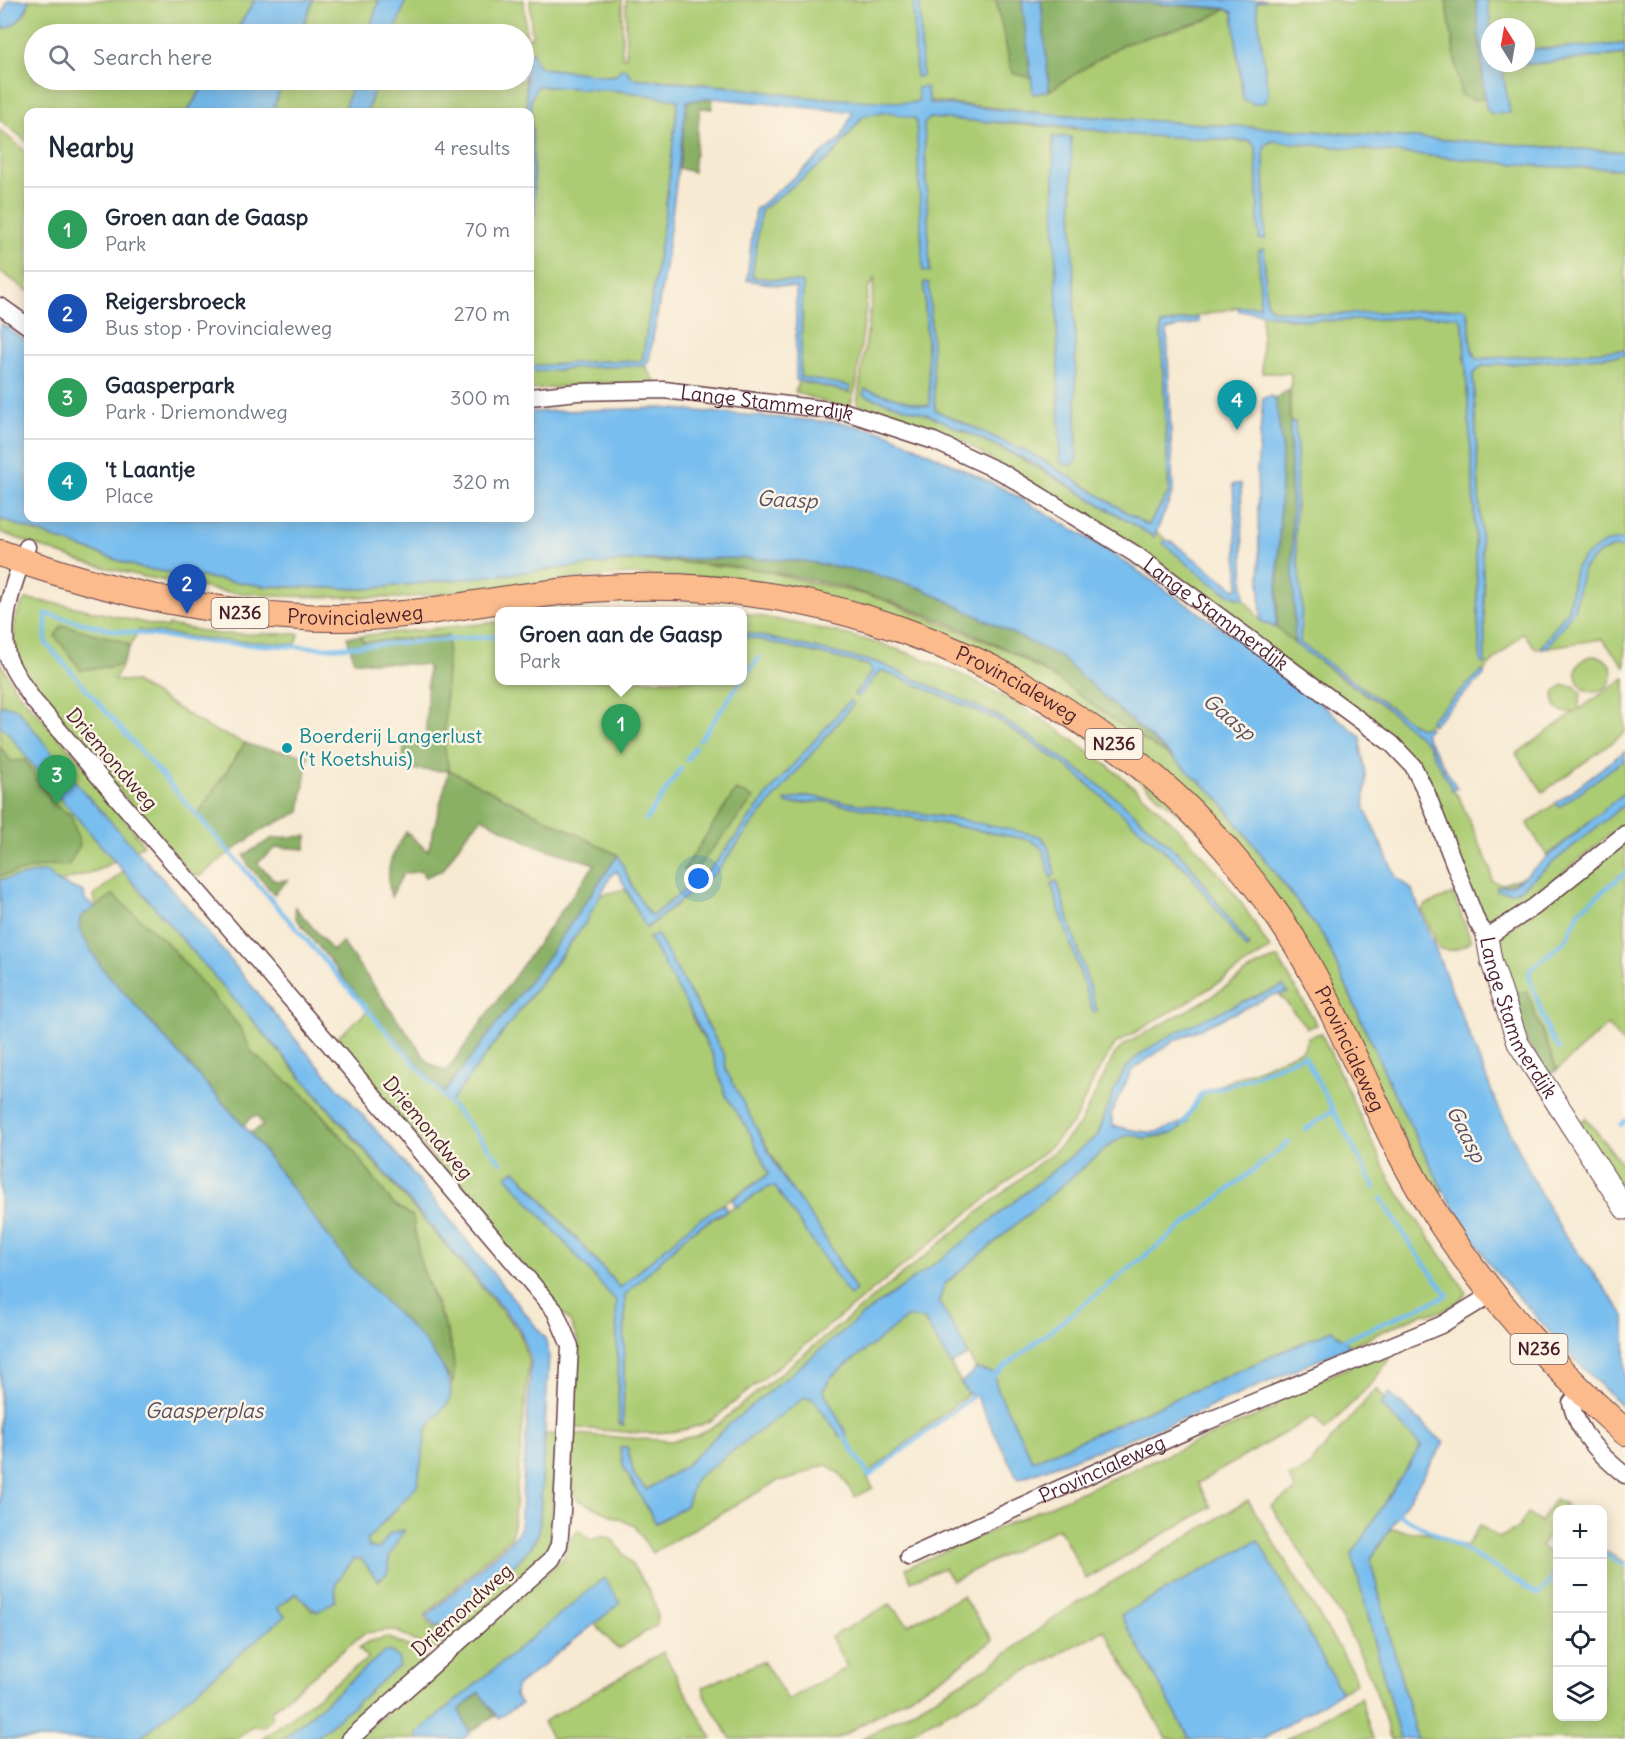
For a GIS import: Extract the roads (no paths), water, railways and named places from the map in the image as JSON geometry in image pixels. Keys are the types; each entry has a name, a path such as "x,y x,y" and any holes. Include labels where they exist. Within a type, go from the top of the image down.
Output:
{"main road":[{"name":"Provincialeweg","path":"0,538 16,554 223,598 329,606 464,605 587,589 621,587 677,588 782,598 833,608 918,634 1029,688 1112,743 1182,802 1263,898 1296,944 1426,1199 1492,1294 1580,1392 1625,1432"}],"street":[{"path":"0,306 24,323"},
{"name":"Lange Stammerdijk","path":"534,397 578,392 664,390 846,412 934,441 1003,473 1135,554 1392,744 1413,766 1427,794 1478,922 1487,937 1488,948 1518,1043 1625,1209"},
{"name":"Driemondweg","path":"16,554 4,617 4,637 8,658 33,699 555,1311 570,1346 562,1511 559,1545 556,1552 350,1739"},
{"path":"1487,937 1534,907 1625,834"},
{"name":"Provincialeweg","path":"909,1557 1208,1421 1441,1324 1492,1294"},
{"path":"1580,1392 1571,1403 1575,1420 1581,1430 1625,1475"}],"water":[{"path":"8,0 29,0 21,18 4,29 0,20"},
{"path":"255,0 313,0 304,24 240,24"},
{"path":"379,0 406,0 398,24 371,24"},
{"path":"913,0 920,0 922,76 916,77"},
{"path":"1022,0 1041,0 1049,91 1033,94"},
{"path":"1107,0 1266,0 1256,3 1268,93 1266,102 1253,104 1243,99 1233,12 1223,8"},
{"path":"1476,0 1487,0 1490,18 1481,18 1481,54"},
{"path":"1625,44 1625,54 1535,64 1535,49"},
{"path":"534,58 542,68 609,76 617,75 621,68 626,69 632,78 733,87 802,97 914,103 919,100 917,88 926,87 930,103 1051,114 1625,152 1625,169 1539,166 1272,141 1265,145 1264,152 1265,239 1259,239 1256,148 1250,141 1130,135 1072,127 930,118 924,124 930,272 923,271 916,119 889,112 863,116 832,156 761,210 752,277 803,283 800,377 850,386 849,392 796,380 796,288 747,280 755,210 841,138 853,112 712,98 687,101 664,274 649,361 645,366 534,372 534,366 642,361 665,214 678,100 621,91 537,86 531,99 531,108 527,108 526,90 534,90"},
{"path":"1483,72 1503,72 1510,113 1492,114 1486,109"},
{"path":"201,90 280,90 274,108 190,108"},
{"path":"351,90 374,90 368,108 344,108"},
{"path":"1053,137 1071,137 1077,460 1072,465 1061,464 1060,459"},
{"path":"1264,249 1266,302 1272,310 1325,315 1465,308 1468,314 1471,347 1476,359 1625,350 1625,355 1483,366 1473,374 1484,594 1485,664 1481,663 1479,641 1473,484 1463,323 1458,317 1444,316 1325,320 1239,311 1238,307 1260,306 1259,250"},
{"path":"924,282 929,283 935,410 1040,458 1148,526 1169,492 1161,325 1198,317 1199,322 1167,330 1173,492 1154,537 1031,462 929,415 863,395 865,389 930,406"},
{"name":"Gaasp","path":"0,323 24,339 24,522 534,522 534,412 661,408 843,423 887,433 1004,489 1101,546 1261,655 1361,737 1366,775 1365,809 1396,877 1412,890 1495,1100 1536,1185 1561,1230 1625,1316 1625,1409 1577,1362 1494,1270 1462,1221 1444,1192 1394,1093 1324,937 1218,798 1060,657 921,588 866,572 804,561 738,558 639,560 366,589 264,586 140,568 0,519"},
{"path":"1270,396 1275,398 1282,446 1276,628 1261,621 1257,471 1263,398"},
{"path":"1290,422 1295,422 1297,451 1295,536 1302,601 1300,643 1419,728 1426,726 1429,728 1424,733 1457,788 1453,791 1427,743 1385,707 1295,644"},
{"path":"1233,484 1241,484 1244,599 1213,584 1163,543 1165,539 1173,543 1235,589 1239,587"},
{"path":"1625,541 1625,549 1615,547 1599,553 1583,568 1574,610 1547,647 1540,648 1568,610 1575,569 1583,558 1604,543"},
{"path":"747,633 879,663 996,715 1064,759 1120,801 1188,862 1249,947 1246,949 1188,871 1067,766 996,719 881,670 858,697 854,695 872,672 868,665 747,637"},
{"path":"1481,672 1484,672 1484,675 1432,725 1430,720"},
{"path":"849,701 854,703 749,828 717,871 646,928 617,871 612,874 585,923 449,1104 444,1093 548,957 618,855 633,888 649,914 653,915 703,876 718,860 772,789"},
{"path":"0,704 17,709 82,790 177,895 301,1046 398,1155 545,1338 549,1354 539,1532 521,1558 509,1570 443,1625 435,1626 427,1616 515,1537 520,1529 531,1361 520,1329 39,774 10,735 0,726"},
{"path":"1625,751 1625,759 1559,807 1556,803"},
{"path":"1625,792 1625,804 1520,889 1514,892 1497,891 1497,887 1512,885 1525,876"},
{"path":"807,796 962,820 1040,836 1048,846 1055,874 1051,878 1042,848 1030,840 823,801 787,804 785,801"},
{"name":"Gaasperplas","path":"46,871 58,882 84,892 85,900 95,907 80,917 79,926 101,967 250,1133 352,1268 425,1342 442,1366 450,1384 451,1394 448,1403 427,1428 417,1486 367,1540 369,1547 379,1549 390,1533 404,1530 389,1557 388,1572 378,1581 362,1559 354,1559 336,1582 335,1601 317,1612 296,1593 277,1608 285,1616 139,1739 0,1739 0,880"},
{"path":"1057,881 1097,1011 1093,1012 1054,893 1052,883"},
{"path":"657,934 725,1057 726,1070 781,1175 819,1228 856,1291 850,1296 775,1187 768,1187 737,1207 732,1200 769,1174 749,1131 726,1096 713,1056 693,1016 649,938"},
{"path":"1283,986 1288,993 1273,995 1174,1041 1132,1070 1111,1113 1113,1126 1145,1132 1156,1132 1188,1122 1174,1133 1145,1138 1129,1134 1112,1143 944,1285 939,1302 966,1349 967,1356 951,1365 924,1319 908,1317 831,1377 823,1390 847,1435 841,1437 813,1399 805,1397 695,1479 686,1506 656,1523 624,1468 620,1447 627,1447 634,1475 646,1490 684,1467 727,1426 863,1315 951,1252 1098,1135 1118,1083 1127,1067 1139,1056 1177,1032 1246,1000"},
{"path":"515,1170 620,1288 690,1226 719,1206 724,1205 727,1210 690,1232 625,1295 623,1425 619,1423 616,1301 507,1177"},
{"path":"1332,1330 1350,1346 1187,1417 1018,1479 975,1394 968,1394 961,1383 976,1369 993,1373 998,1391 1033,1461"},
{"path":"1389,1393 1444,1443 1370,1560 1417,1739 1400,1739 1352,1554 1421,1446 1381,1405"},
{"path":"1258,1540 1341,1692 1264,1739 1190,1739 1121,1615"},
{"path":"604,1578 620,1603 516,1687 515,1695 521,1704 498,1718 479,1692 459,1710 470,1734 462,1739 417,1739 417,1733"},
{"path":"384,1652 392,1652 399,1659 399,1666 314,1739 283,1739"}],"waterway":[{"path":"495,636 329,648 218,643 112,630 46,614 46,643 501,1162"},
{"path":"747,674 759,658"},
{"path":"700,740 738,685"},
{"path":"687,760 695,747"},
{"path":"646,820 681,768"},
{"path":"1559,1049 1550,1036 1529,976 1530,969 1566,940 1580,910 1625,873"},
{"path":"1183,1124 1201,1094 1245,1080 1304,1055 1333,1110 1306,1129"},
{"path":"1333,1110 1375,1188"},
{"path":"1621,1125 1625,1121"},
{"path":"993,1376 1289,1142"},
{"path":"1342,1341 1448,1295 1412,1247 1381,1198"},
{"path":"842,1433 869,1476 975,1394"},
{"path":"1393,1512 1461,1547 1539,1595 1553,1577"},
{"path":"1607,1556 1625,1565"}],"place":[{"name":"'t Laantje","path":"1237,430"},
{"name":"Reigersbroeck","path":"187,614"},
{"name":"Boerderij Langerlust ('t Koetshuis)","path":"287,748"},
{"name":"Groen aan de Gaasp","path":"621,754"},
{"name":"Gaasperpark","path":"57,805"}]}
